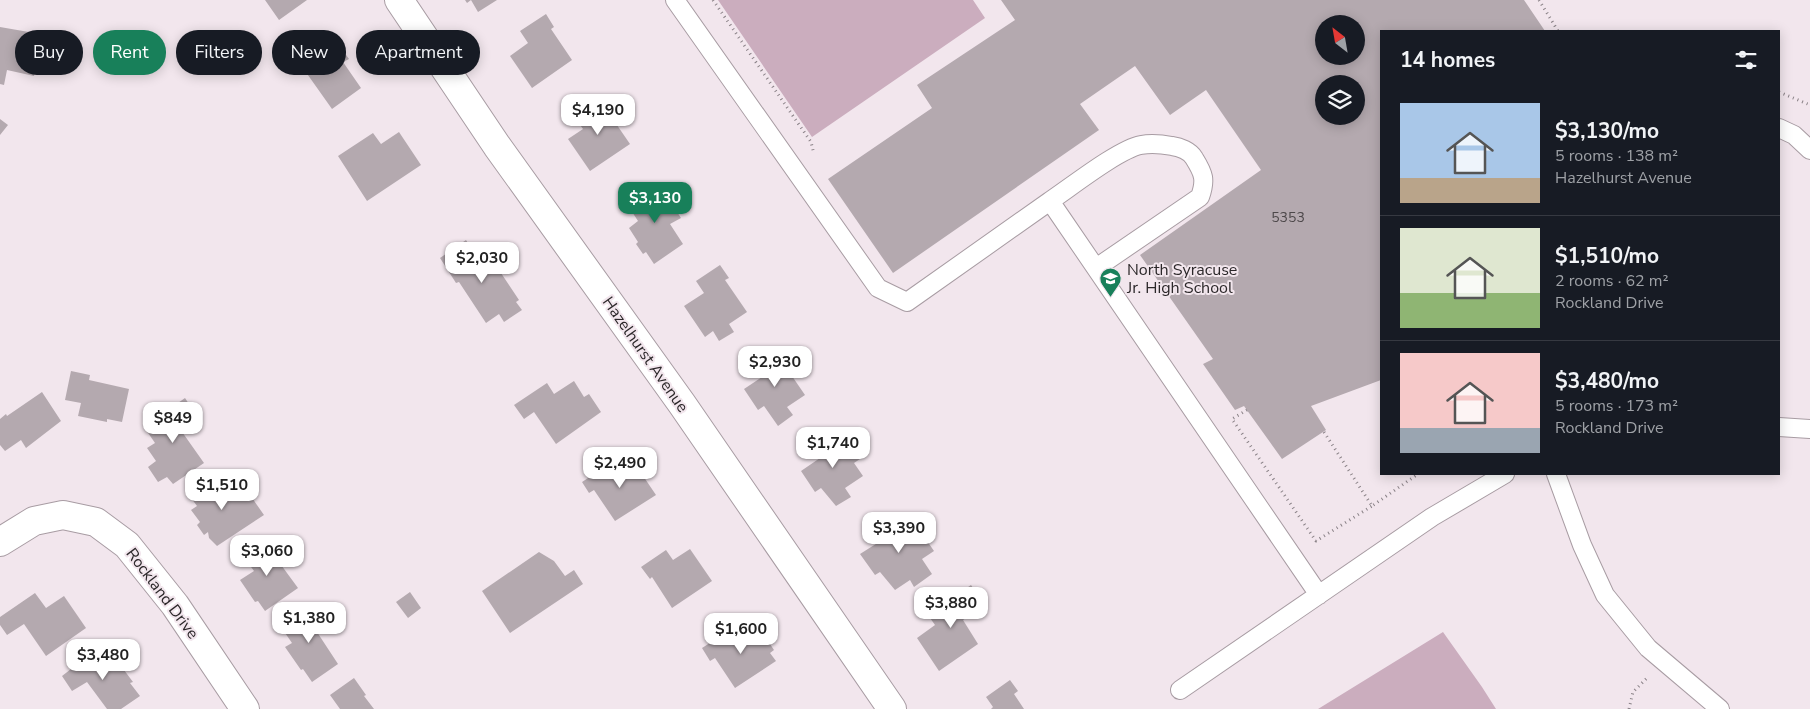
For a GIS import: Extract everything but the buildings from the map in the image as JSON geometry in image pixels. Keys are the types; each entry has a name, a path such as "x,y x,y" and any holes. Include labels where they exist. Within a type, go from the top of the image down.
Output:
{"street":[{"name":"Hazelhurst Avenue","path":"398,0 498,146 682,404 892,709"},
{"name":"Rockland Drive","path":"0,542 34,521 63,515 96,522 128,546 175,605 245,709"}],"lane":[{"path":"675,0 878,288 907,302 1097,168 1139,145 1160,143 1180,147 1192,155 1201,169 1205,184 1200,197 1096,268"},
{"path":"1780,128 1794,135 1810,150"},
{"path":"1050,201 1319,594"},
{"path":"1780,427 1810,429"},
{"path":"1180,690 1432,517 1504,475"},
{"path":"1556,475 1582,545 1605,595 1648,648 1720,709"}],"path":[{"path":"713,0 811,142 819,175 806,184"},
{"path":"1539,0 1557,30"},
{"path":"1780,92 1810,104"},
{"path":"1247,410 1232,419 1316,541 1417,475"},
{"path":"1324,432 1372,506"},
{"path":"1629,709 1633,692 1664,661"}],"shaded area":[{"path":"718,0 973,0 985,18 812,137"},
{"path":"1443,632 1496,709 1318,709"}],"place":[{"name":"North Syracuse Jr. High School","path":"1111,297"}]}
